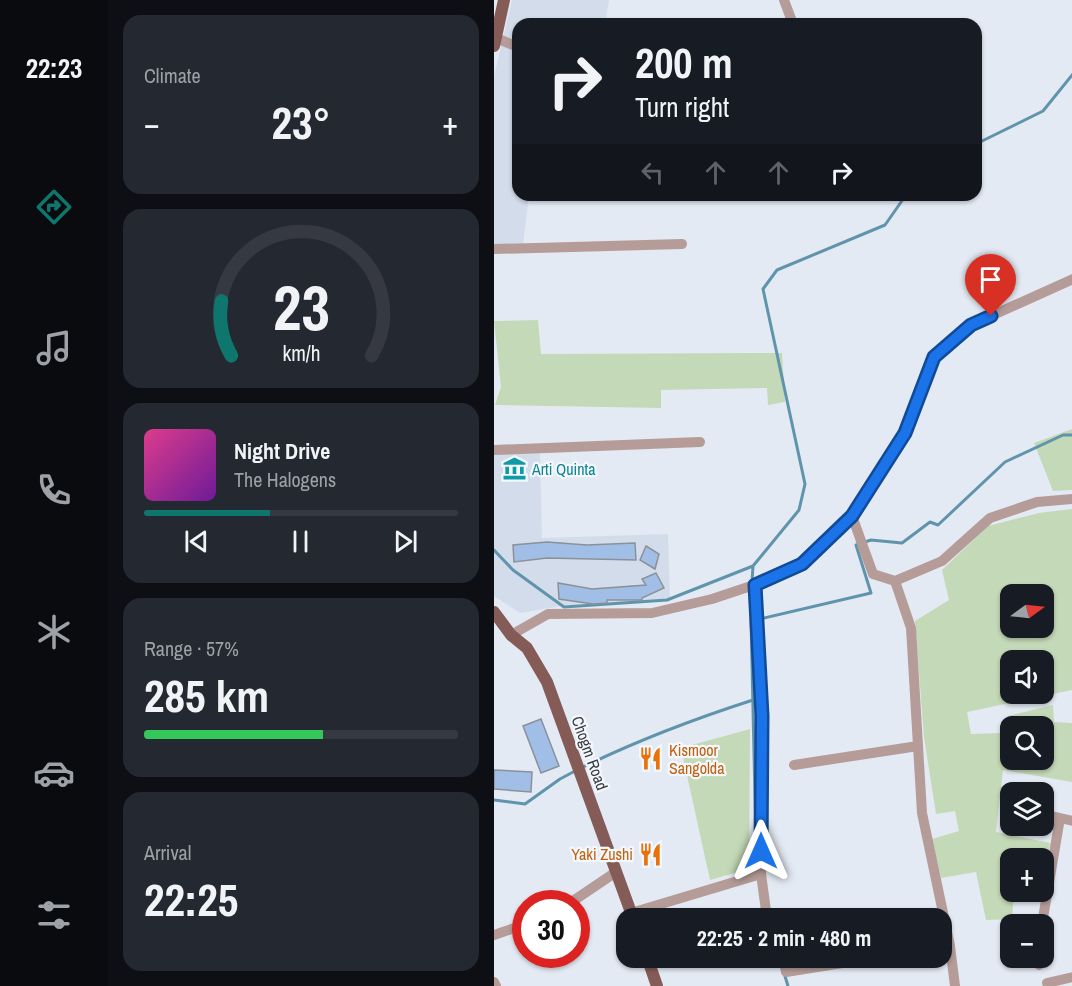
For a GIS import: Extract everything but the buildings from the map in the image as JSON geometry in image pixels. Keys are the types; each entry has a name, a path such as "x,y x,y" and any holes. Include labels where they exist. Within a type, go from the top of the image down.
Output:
{"main road":[{"path":"495,42 504,0"},
{"name":"Chogm Road","path":"494,612 511,635 527,648 547,682 629,908"},
{"path":"651,968 657,986"}],"street":[{"path":"784,0 791,18"},
{"path":"495,42 512,46"},
{"path":"494,249 682,244"},
{"path":"511,635 548,614 652,613 712,599 755,585 802,564 852,516 905,433 934,357 971,325 1073,279"},
{"path":"494,450 700,442"},
{"path":"852,516 873,574 895,581 942,561 990,518 1037,502 1073,498"},
{"path":"895,581 911,628 922,813 938,908"},
{"path":"755,585 762,716 761,874 766,908"},
{"path":"794,765 918,746"},
{"path":"1054,817 1073,821"},
{"path":"1044,914 1060,818"},
{"path":"589,890 616,872"},
{"path":"657,908 761,874"},
{"path":"494,935 512,929"},
{"path":"785,968 786,972 811,968"},
{"path":"950,968 955,986"},
{"path":"1047,983 1073,977"},
{"path":"494,982 497,986"}],"shaded area":[{"path":"512,0 609,0 606,18 512,18 512,201 528,201 523,245 494,245 494,76"},
{"path":"540,453 542,538 668,534 670,600 567,605 520,613 494,596 494,454"}],"green space":[{"path":"538,320 541,354 782,353 785,402 768,405 767,388 661,390 661,408 495,405 501,387 494,321"},
{"path":"1072,429 1072,490 1053,491 1034,443"},
{"path":"1072,509 1072,690 1054,694 1054,650 1000,650 1000,704 1005,704 967,712 971,734 1000,733 1000,770 1003,770 996,832 1000,833 1000,836 1016,836 1050,843 1049,848 1000,848 1000,902 1013,902 1012,914 1000,914 1000,919 986,920 976,872 941,878 932,839 959,831 955,811 936,814 924,737 915,621 949,600 942,570 988,526 1039,513"},
{"path":"1053,705 1054,716 1008,716"},
{"path":"1054,722 1072,723 1072,782 1003,770 1054,770"},
{"path":"750,729 749,869 710,880 681,748"}],"waterway":[{"path":"982,141 1043,111 1073,74"},
{"path":"494,550 513,570 564,607 667,600 753,566 799,510 805,484 763,289 777,270 885,225 902,201"},
{"path":"751,621 871,593 856,545 871,540 902,543 930,522 938,525 1005,462 1063,435 1073,435"},
{"path":"752,582 753,566"},
{"path":"751,619 756,843"},
{"path":"581,768 666,731 753,700"},
{"path":"494,800 525,804 575,771"},
{"path":"784,973 788,986"}],"place":[{"name":"Arti Quinta","path":"514,469"},
{"name":"Kismoor Sangolda","path":"651,759"},
{"name":"Yaki Zushi","path":"651,854"}],"route":[{"path":"761,851 762,716 755,585 802,564 852,516 905,433 934,357 971,325 991,316"}]}
